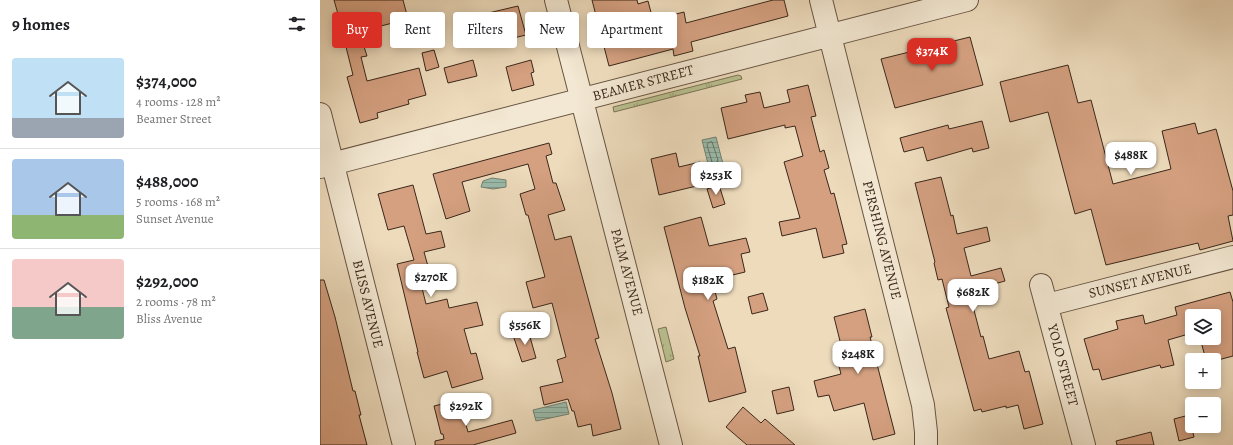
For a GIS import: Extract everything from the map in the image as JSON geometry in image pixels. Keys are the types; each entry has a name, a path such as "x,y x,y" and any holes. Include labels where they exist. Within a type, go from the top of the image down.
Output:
{"street":[{"name":"PALM AVENUE","path":"556,0 671,445"},
{"name":"PERSHING AVENUE","path":"821,0 924,405 926,445"},
{"name":"BEAMER STREET","path":"326,165 967,0"},
{"name":"BLISS AVENUE","path":"320,114 326,165 404,445"},
{"name":"SUNSET AVENUE","path":"1047,305 1233,257"},
{"name":"YOLO STREET","path":"1041,285 1084,445"}],"green space":[{"path":"738,75 741,76 742,79 614,112 613,107"},
{"path":"666,327 674,359 666,362 658,329"}],"water":[{"path":"716,137 723,164 709,168 702,140"},
{"path":"492,178 506,180 506,187 493,189 481,187 483,181"},
{"path":"566,402 569,414 536,421 533,410"}],"building":[{"path":"334,0 403,0 406,12 390,12 390,24 382,26 382,12 337,12"},
{"path":"592,0 637,0 638,4 648,1 651,12 595,12"},
{"path":"773,0 784,0 788,16 691,42 693,51 674,56 673,49 609,66 604,48 677,48 677,14 684,12 686,23"},
{"path":"518,6 525,35 517,37 517,12 493,12"},
{"path":"970,37 983,85 895,108 881,59"},
{"path":"346,48 364,48 367,56 361,57 367,81 419,68 426,95 408,100 409,104 377,113 378,118 360,123 347,77 353,75"},
{"path":"434,50 439,67 426,71 422,53"},
{"path":"473,60 477,76 448,83 444,68"},
{"path":"531,60 534,72 531,73 534,85 512,91 506,67"},
{"path":"1068,65 1078,103 1091,100 1113,184 1171,169 1162,131 1195,123 1198,134 1216,129 1233,191 1233,215 1228,216 1233,241 1200,250 1198,243 1106,265 1091,209 1075,214 1048,112 1010,122 1000,82"},
{"path":"808,85 816,116 811,117 820,152 824,150 829,168 824,170 831,194 834,193 847,244 842,245 844,253 823,258 816,228 782,236 779,222 800,218 784,162 803,156 795,126 785,128 785,125 728,139 721,108 747,102 745,95 760,92 764,108 790,102 787,90"},
{"path":"982,121 989,148 973,152 972,148 927,161 923,147 904,152 900,138 948,125 949,129"},
{"path":"549,143 552,154 546,156 553,183 556,183 565,210 548,215 555,240 571,236 599,338 595,339 612,393 621,429 593,436 591,424 578,427 574,411 572,411 568,399 544,405 540,387 563,382 557,360 566,357 552,303 533,308 526,282 545,277 528,215 526,215 520,194 535,189 528,164 462,182 470,211 446,219 433,174"},
{"path":"676,153 679,167 700,162 705,184 659,195 651,159"},
{"path":"941,177 951,216 953,215 957,234 987,227 990,241 964,248 971,276 1001,268 1005,281 969,291 981,337 983,336 989,359 1019,351 1025,372 1029,371 1043,424 1024,429 1018,405 1006,408 1006,406 982,412 981,409 974,411 946,308 949,307 942,279 938,280 935,262 915,183"},
{"path":"413,185 426,234 441,231 445,247 424,252 431,277 420,280 426,304 447,299 449,308 477,302 483,325 464,329 471,354 476,353 483,379 452,388 447,371 424,378 397,264 414,260 404,226 388,230 378,194"},
{"path":"719,185 725,204 713,208 707,189"},
{"path":"701,217 709,246 746,238 750,252 741,254 745,272 712,280 717,299 713,301 728,349 735,347 746,392 709,402 698,356 700,356 685,308 664,227"},
{"path":"320,280 324,280 335,317 353,391 355,391 361,415 359,415 367,445 320,445"},
{"path":"1230,292 1233,302 1233,356 1221,359 1221,353 1204,353 1202,345 1221,345 1221,309 1185,309 1185,335 1168,340 1174,365 1161,368 1160,365 1102,380 1099,369 1093,370 1084,339 1118,329 1116,321 1143,315 1145,324 1177,315 1175,307"},
{"path":"763,293 768,310 752,314 748,297"},
{"path":"865,309 872,337 870,337 895,434 873,440 864,403 834,411 829,395 818,397 814,381 841,374 835,351 842,349 834,317"},
{"path":"528,330 536,358 522,362 513,335"},
{"path":"789,387 794,410 777,414 772,391"},
{"path":"459,400 468,432 512,420 516,433 473,445 435,445 435,441 444,439 443,434 441,434 434,406"},
{"path":"743,407 761,423 765,419 795,445 747,445 726,427"},
{"path":"1185,416 1185,433 1193,433 1194,437 1179,441 1174,419"},
{"path":"1151,432 1154,445 1117,445 1116,441"}]}
